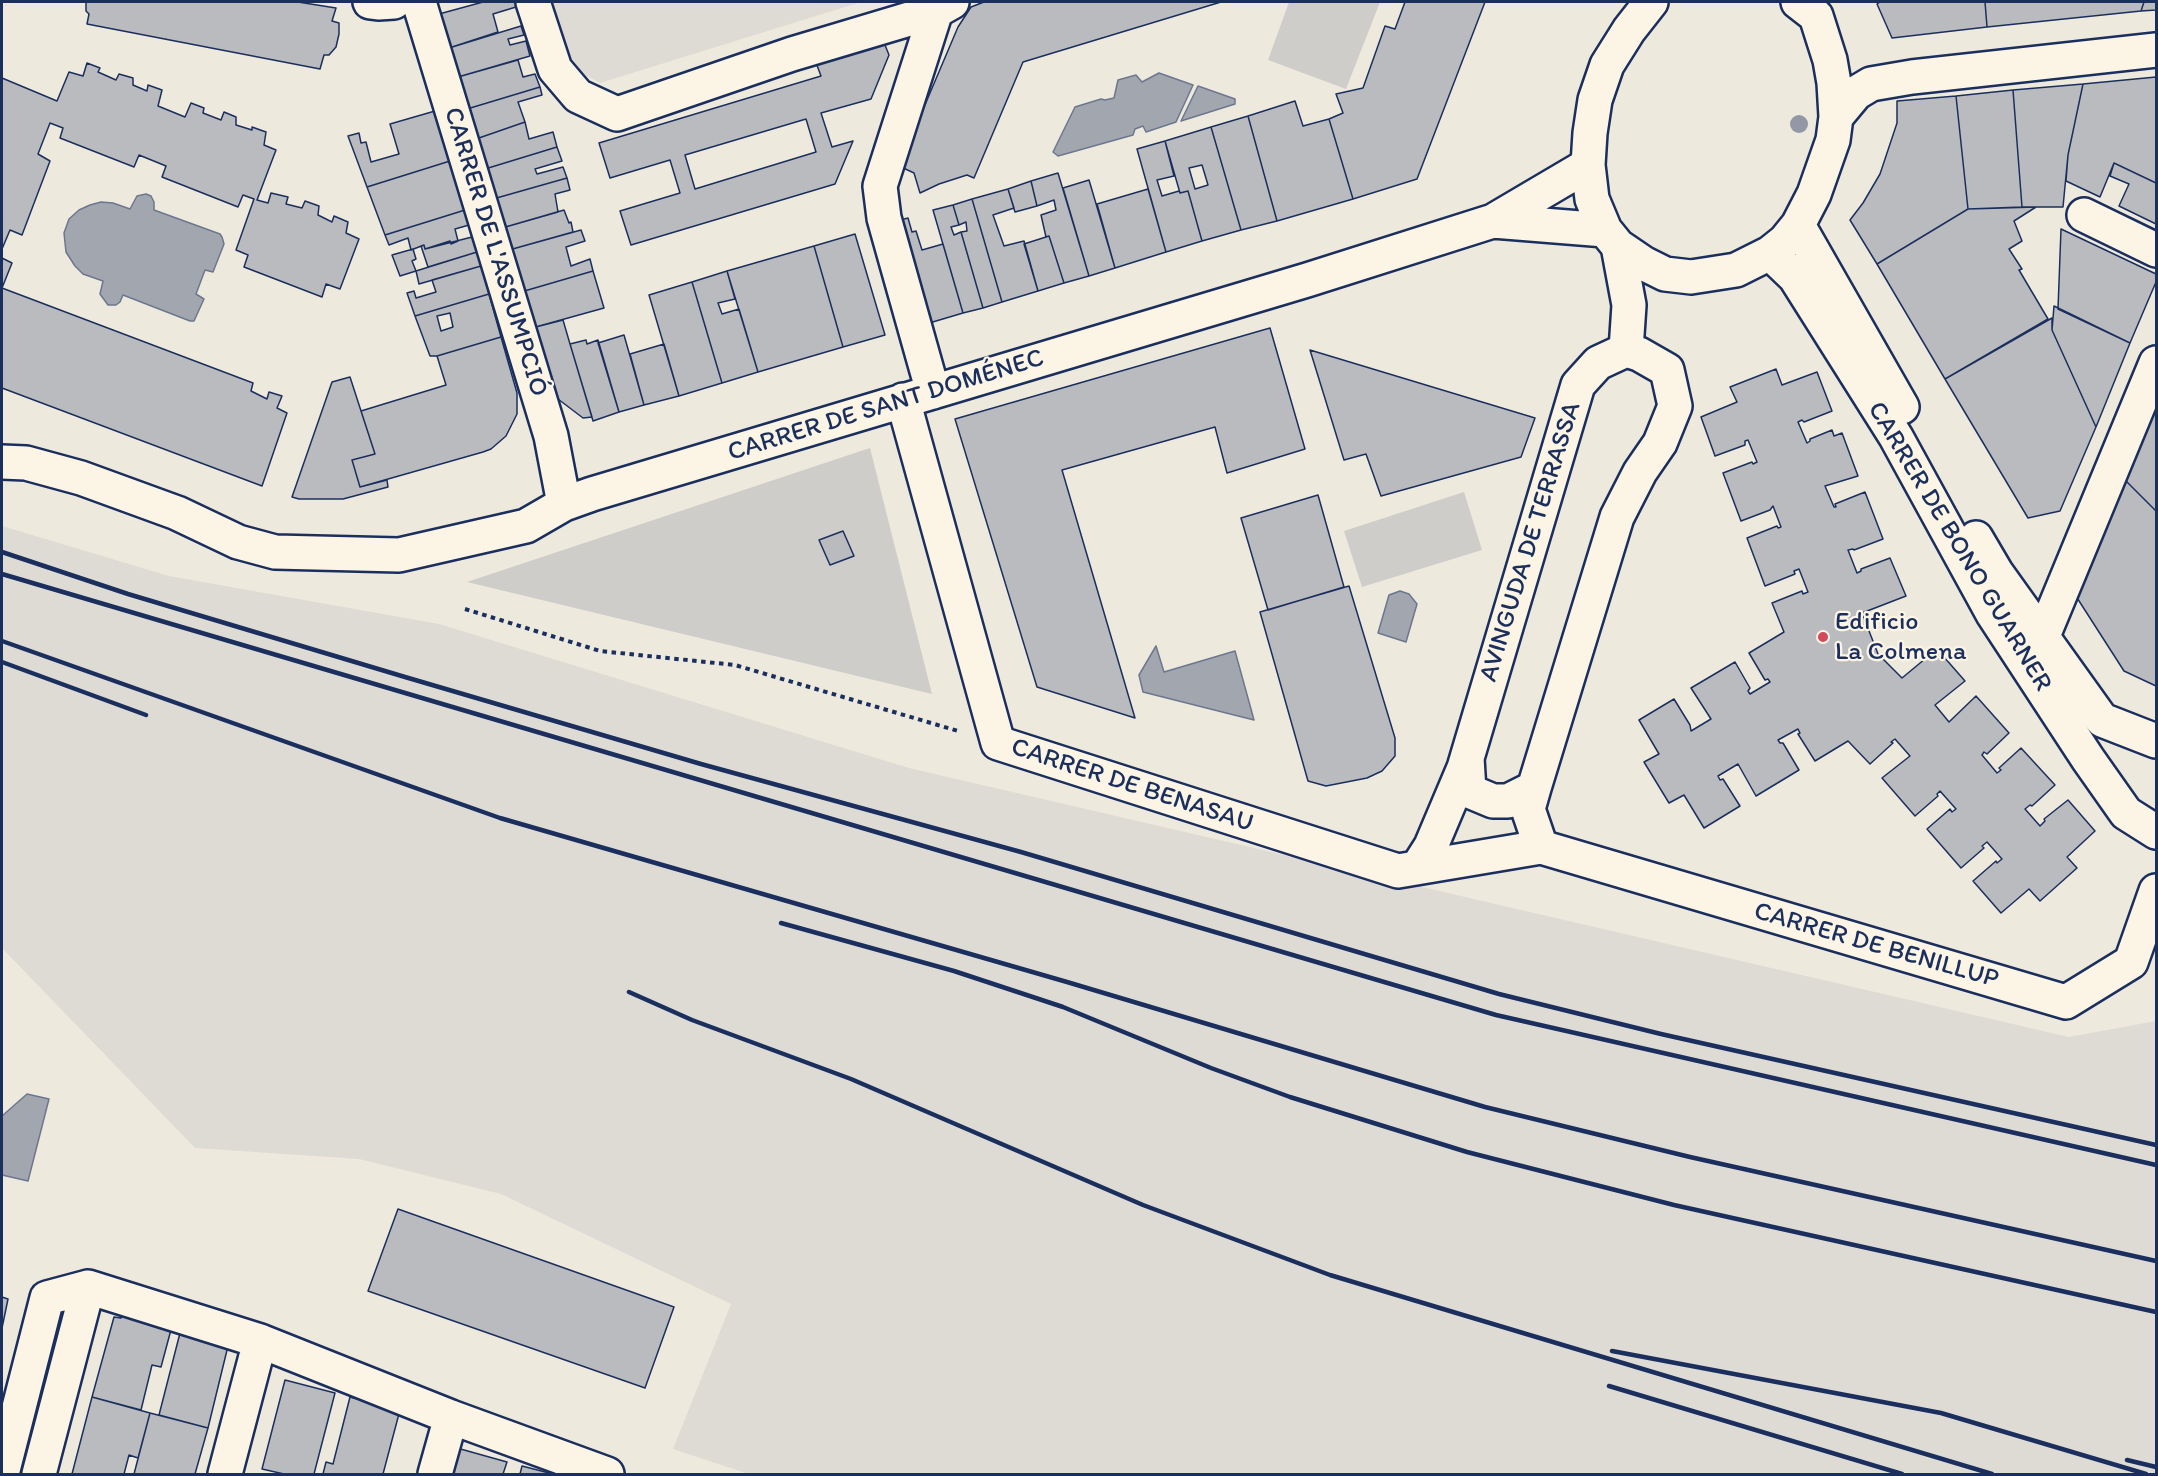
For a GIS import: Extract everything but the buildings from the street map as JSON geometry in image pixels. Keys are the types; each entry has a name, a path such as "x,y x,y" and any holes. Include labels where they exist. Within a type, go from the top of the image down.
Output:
{"street":[{"path":"370,2 394,2"},
{"name":"CARRER DE L'ASSUMPCIÓ","path":"419,2 551,435 564,504"},
{"path":"533,2 555,69 578,96 617,114 792,54 944,6"},
{"path":"1541,847 1528,809 1534,788 1617,517 1640,472 1660,443 1675,406 1666,370 1639,354 1626,350 1629,305 1612,238 1592,199 1588,165 1595,100 1607,65 1629,30 1651,2"},
{"name":"CARRER DE BENASAU","path":"944,6 880,186 918,396 998,743 1398,871 1541,847"},
{"path":"1612,238 1643,263 1665,274 1691,277 1736,270 1770,253 1785,241 1798,225 1814,194 1833,140 1836,117 1830,60 1814,6"},
{"path":"1836,117 1856,93 1871,84 1912,77 2157,50"},
{"name":"CARRER DE SANT DOMÉNEC","path":"2,462 26,463 81,478 177,513 238,542 275,552 399,555 526,526 564,504 1307,280 1494,221 1588,165"},
{"path":"2084,215 2157,250"},
{"name":"CARRER DE SANT DOMÉNEC","path":"1494,221 1550,227 1612,238"},
{"name":"CARRER DE BONO GUARNER","path":"1798,225 1996,572 2102,720 2157,741"},
{"name":"CARRER DE BONO GUARNER","path":"1770,253 1795,277 1896,437 1993,614 2088,759 2126,813 2157,832"},
{"name":"AVINGUDA DE TERRASSA","path":"1417,868 1431,846 1467,758 1578,385 1598,363 1626,350"},
{"path":"2043,636 2157,363"},
{"name":"AVINGUDA DE TERRASSA","path":"1467,758 1469,791 1493,801 1508,801 1534,788"},
{"name":"CARRER DE BENILLUP","path":"1541,847 2066,1002 2131,962 2157,891"},
{"path":"39,1474 88,1287"},
{"path":"2,1474 47,1298 88,1287 260,1341 451,1417 607,1474"},
{"path":"225,1474 260,1341"},
{"path":"435,1474 451,1417"}],"path":[{"path":"465,609 600,651 735,665 998,743"}],"shaded area":[{"path":"548,2 861,2 600,83 568,65"},
{"path":"1289,2 1380,2 1346,89 1268,60"},
{"path":"1159,73 1193,85 1176,122 1146,132 1143,126 1135,129 1133,135 1058,156 1053,152 1075,107 1101,99 1114,98 1118,80 1136,75 1142,82"},
{"path":"1198,86 1235,99 1235,104 1181,121"},
{"path":"146,194 151,196 154,202 154,210 220,234 222,237 224,244 213,272 205,270 196,294 204,299 194,321 123,295 116,305 108,305 100,294 103,281 83,274 66,252 64,233 69,219 79,210 101,202 113,203 130,209 137,196"},
{"path":"870,448 932,694 467,582"},
{"path":"1464,492 1482,550 1362,587 1344,531"},
{"path":"2,526 169,576 439,624 909,768 2069,1037 2156,1021 2156,1474 749,1474 673,1449 731,1304 501,1194 359,1159 195,1148 2,948"},
{"path":"1400,591 1409,594 1417,604 1406,642 1378,633 1389,595"},
{"path":"1156,646 1164,672 1235,651 1254,720 1143,692 1139,675"},
{"path":"27,1094 49,1099 28,1181 2,1175 2,1116"}],"railway":[{"path":"2,552 128,594 405,677 701,764 1021,852 1499,994 1661,1034 2156,1145"},
{"path":"2,574 1496,1015 2156,1165"},
{"path":"2,641 500,818 1067,982 1485,1107 1690,1157 2156,1261"},
{"path":"2,662 146,715"},
{"path":"781,923 954,971 1063,1007 1211,1068 1290,1097 1467,1152 1674,1205 2156,1312"},
{"path":"629,992 692,1020 851,1079 1143,1205 1330,1275 1992,1474"},
{"path":"1612,1351 1941,1413 2146,1474"},
{"path":"1609,1386 1902,1474"},
{"path":"2127,1460 2156,1467"}],"place":[{"name":"Edificio La Colmena","path":"1823,637"}]}
